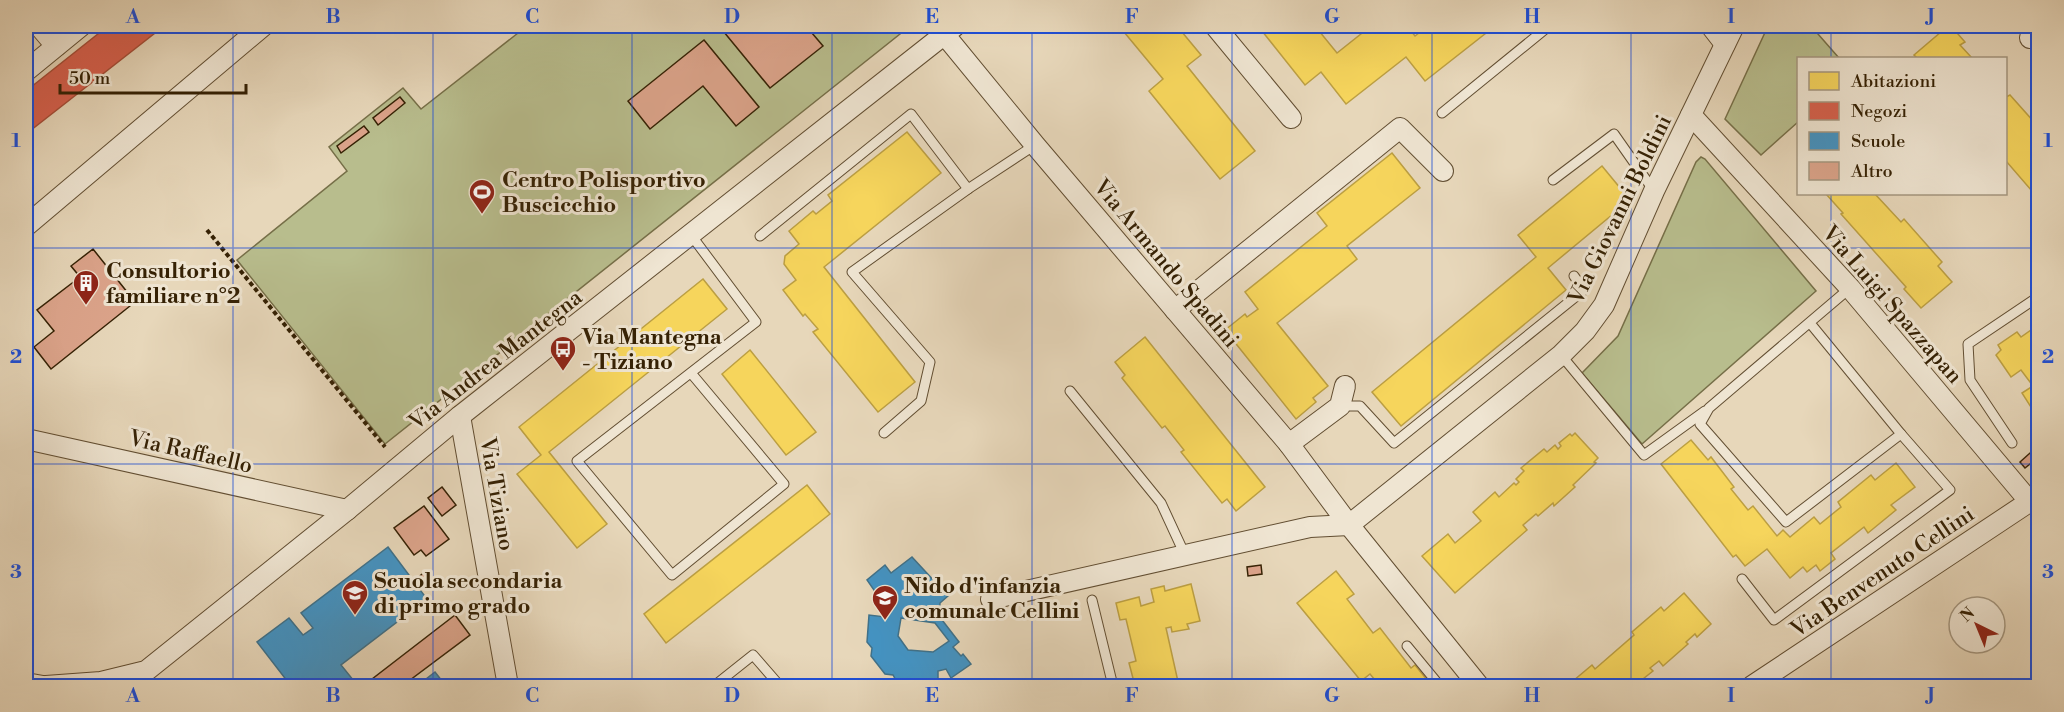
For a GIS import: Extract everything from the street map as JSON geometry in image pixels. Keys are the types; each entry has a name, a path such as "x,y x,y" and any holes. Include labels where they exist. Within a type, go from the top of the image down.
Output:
{"street":[{"path":"39,26 56,46"},
{"path":"26,71 81,26"},
{"path":"26,226 263,26"},
{"path":"1215,26 1291,118"},
{"path":"1711,26 1725,44"},
{"name":"Via Giovanni Boldini","path":"1349,525 1561,355 1585,331 1604,305 1654,191 1734,26"},
{"name":"Via Armando Spadini","path":"950,30 1035,145 1290,444 1349,525 1479,687"},
{"name":"Via Andrea Mantegna","path":"26,683 45,687 102,684 146,671 460,416 950,30"},
{"name":"Via Luigi Spazzapan","path":"1691,115 1850,288 2034,499"},
{"path":"1175,310 1400,128 1443,171"},
{"path":"1290,444 1340,406 1346,386"},
{"name":"Via Tiziano","path":"460,416 508,687"},
{"name":"Via Raffaello","path":"26,439 347,510"},
{"name":"Via Benvenuto Cellini","path":"1752,687 2034,499"},
{"path":"991,599 1310,527 1349,525"}],"lane":[{"path":"1442,113 1549,26"},
{"path":"760,236 911,114 968,189"},
{"path":"1554,180 1614,134 1654,191"},
{"path":"884,433 921,401 930,362 852,272 968,189 1035,145"},
{"path":"691,235 756,322 577,461 672,574 784,484 691,373"},
{"path":"1340,406 1360,406 1394,443 1584,290 1574,276"},
{"path":"1561,355 1644,455 1709,408 1850,288"},
{"path":"2012,443 1970,381 1968,344 2038,297"},
{"path":"1742,579 1774,620 1950,490 1810,323"},
{"path":"1071,392 1161,503 1185,555"},
{"path":"1709,408 1700,424 1786,522 1901,434"},
{"path":"1092,600 1113,687"},
{"path":"1407,646 1440,687"},
{"path":"714,687 753,655 780,687"}],"path":[{"path":"207,230 385,447"}],"green space":[{"name":"Centro Polisportivo Buscicchio","path":"527,26 910,26 385,444 237,260 347,171 329,147 403,88 421,109"},
{"path":"1768,26 1811,26 1838,57 1797,57 1797,123 1761,155 1725,119"},
{"path":"1701,157 1816,291 1642,444 1582,373 1618,336 1696,162"}],"building: Abitazioni":[{"path":"1119,26 1177,26 1201,55 1187,66 1255,151 1220,179 1149,91 1163,79"},
{"path":"1258,26 1315,26 1337,53 1371,26 1407,26 1415,36 1428,26 1495,26 1425,81 1406,57 1346,104 1321,72 1305,85"},
{"path":"1948,26 1951,26 1965,42 1960,45 1971,57 1916,57 1914,55"},
{"path":"2010,95 2034,122 2031,125 2038,134 2038,198 2007,162 2007,96"},
{"path":"907,132 941,173 824,267 915,382 878,412 813,332 818,329 805,314 803,316 783,290 796,280 784,264 785,256 799,244 789,231 813,211 816,214 832,201 828,195"},
{"path":"1392,153 1420,188 1347,246 1357,259 1277,323 1328,386 1313,398 1316,402 1296,419 1225,330 1245,314 1247,317 1258,309 1245,292 1327,226 1317,213"},
{"path":"1602,166 1630,200 1548,268 1566,290 1401,426 1372,392 1536,257 1518,235"},
{"path":"1827,195 1876,195 1901,222 1904,219 1942,262 1938,266 1952,282 1921,308 1904,289 1906,287 1841,214 1843,213"},
{"path":"703,279 727,309 549,452 607,524 577,548 517,474 541,455 519,427"},
{"path":"2038,325 2038,413 2036,415 2022,393 2033,386 2021,370 2011,377 1996,355 2001,350 1998,345 2017,332 2021,337"},
{"path":"1145,337 1265,487 1236,511 1227,499 1222,503 1181,452 1184,450 1165,426 1162,428 1122,378 1125,375 1115,362"},
{"path":"750,350 816,432 786,455 722,374"},
{"path":"1575,433 1598,458 1594,462 1596,463 1554,506 1553,503 1523,525 1527,530 1455,593 1422,556 1448,534 1455,543 1481,521 1473,512 1495,492 1499,497 1514,483 1516,485 1519,482 1516,479 1524,471 1521,468 1544,449 1547,452 1555,445 1558,449 1561,446 1559,443 1570,434 1572,436"},
{"path":"1691,440 1708,460 1711,457 1734,487 1731,489 1748,510 1753,506 1777,536 1783,530 1790,537 1814,517 1820,524 1841,507 1838,502 1871,475 1875,480 1896,463 1915,487 1891,505 1896,510 1868,533 1864,527 1831,553 1835,559 1820,571 1816,565 1807,572 1803,567 1790,578 1767,549 1745,566 1736,555 1733,557 1661,464"},
{"path":"807,485 830,514 666,643 644,614"},
{"path":"1336,571 1354,594 1347,599 1373,633 1380,628 1411,668 1415,665 1432,686 1380,686 1370,674 1361,681 1297,603"},
{"path":"1191,584 1200,621 1187,624 1189,629 1172,632 1171,627 1166,628 1179,686 1135,686 1129,663 1136,661 1126,619 1120,620 1116,603 1139,597 1141,606 1154,602 1151,589 1164,586 1165,591"},
{"path":"1684,593 1711,624 1697,637 1695,634 1686,642 1688,644 1663,666 1659,661 1650,668 1653,671 1634,686 1567,686 1592,665 1595,669 1634,635 1632,632 1661,607 1664,611"}],"building: Negozi":[{"path":"108,26 164,26 26,134 26,91"}],"building: Scuole":[{"name":"Scuola secondaria di primo grado","path":"388,547 427,599 341,665 358,686 291,686 257,642 289,618 303,635 313,628 301,613"},
{"name":"Nido d'infanzia comunale Cellini","path":"912,557 948,596 940,603 939,616 959,642 953,647 971,664 951,678 946,669 938,671 938,681 925,680 925,686 897,682 893,675 885,674 871,656 872,648 867,642 869,615 885,617 885,606 867,580 885,565 891,573","holes":["901,618 935,623 949,641 933,652 908,650 898,636"]},
{"name":"Scuola secondaria di primo grado","path":"435,672 446,686 417,686"}],"building: Altro":[{"path":"719,26 806,26 823,46 770,88"},
{"path":"704,40 759,107 736,126 703,86 650,129 628,101"},
{"path":"400,97 405,103 378,125 373,118"},
{"path":"364,126 369,132 341,153 337,146"},
{"name":"Consultorio familiare n°2","path":"93,249 135,302 51,369 34,347 54,331 37,310 80,277 71,266"},
{"path":"2030,453 2035,460 2025,468 2020,462"},
{"path":"442,487 456,505 442,516 428,498"},
{"path":"424,506 449,539 426,556 421,550 414,555 394,528"},
{"path":"1261,565 1262,574 1248,576 1247,567"},
{"path":"425,572 432,581 420,590 413,581"},
{"path":"455,615 470,635 402,686 363,686"}],"place":[{"name":"Centro Polisportivo Buscicchio","path":"482,215"},
{"name":"Consultorio familiare n°2","path":"86,306"},
{"name":"Via Mantegna - Tiziano","path":"563,372"},
{"name":"Scuola secondaria di primo grado","path":"355,616"},
{"name":"Nido d'infanzia comunale Cellini","path":"885,621"}]}
